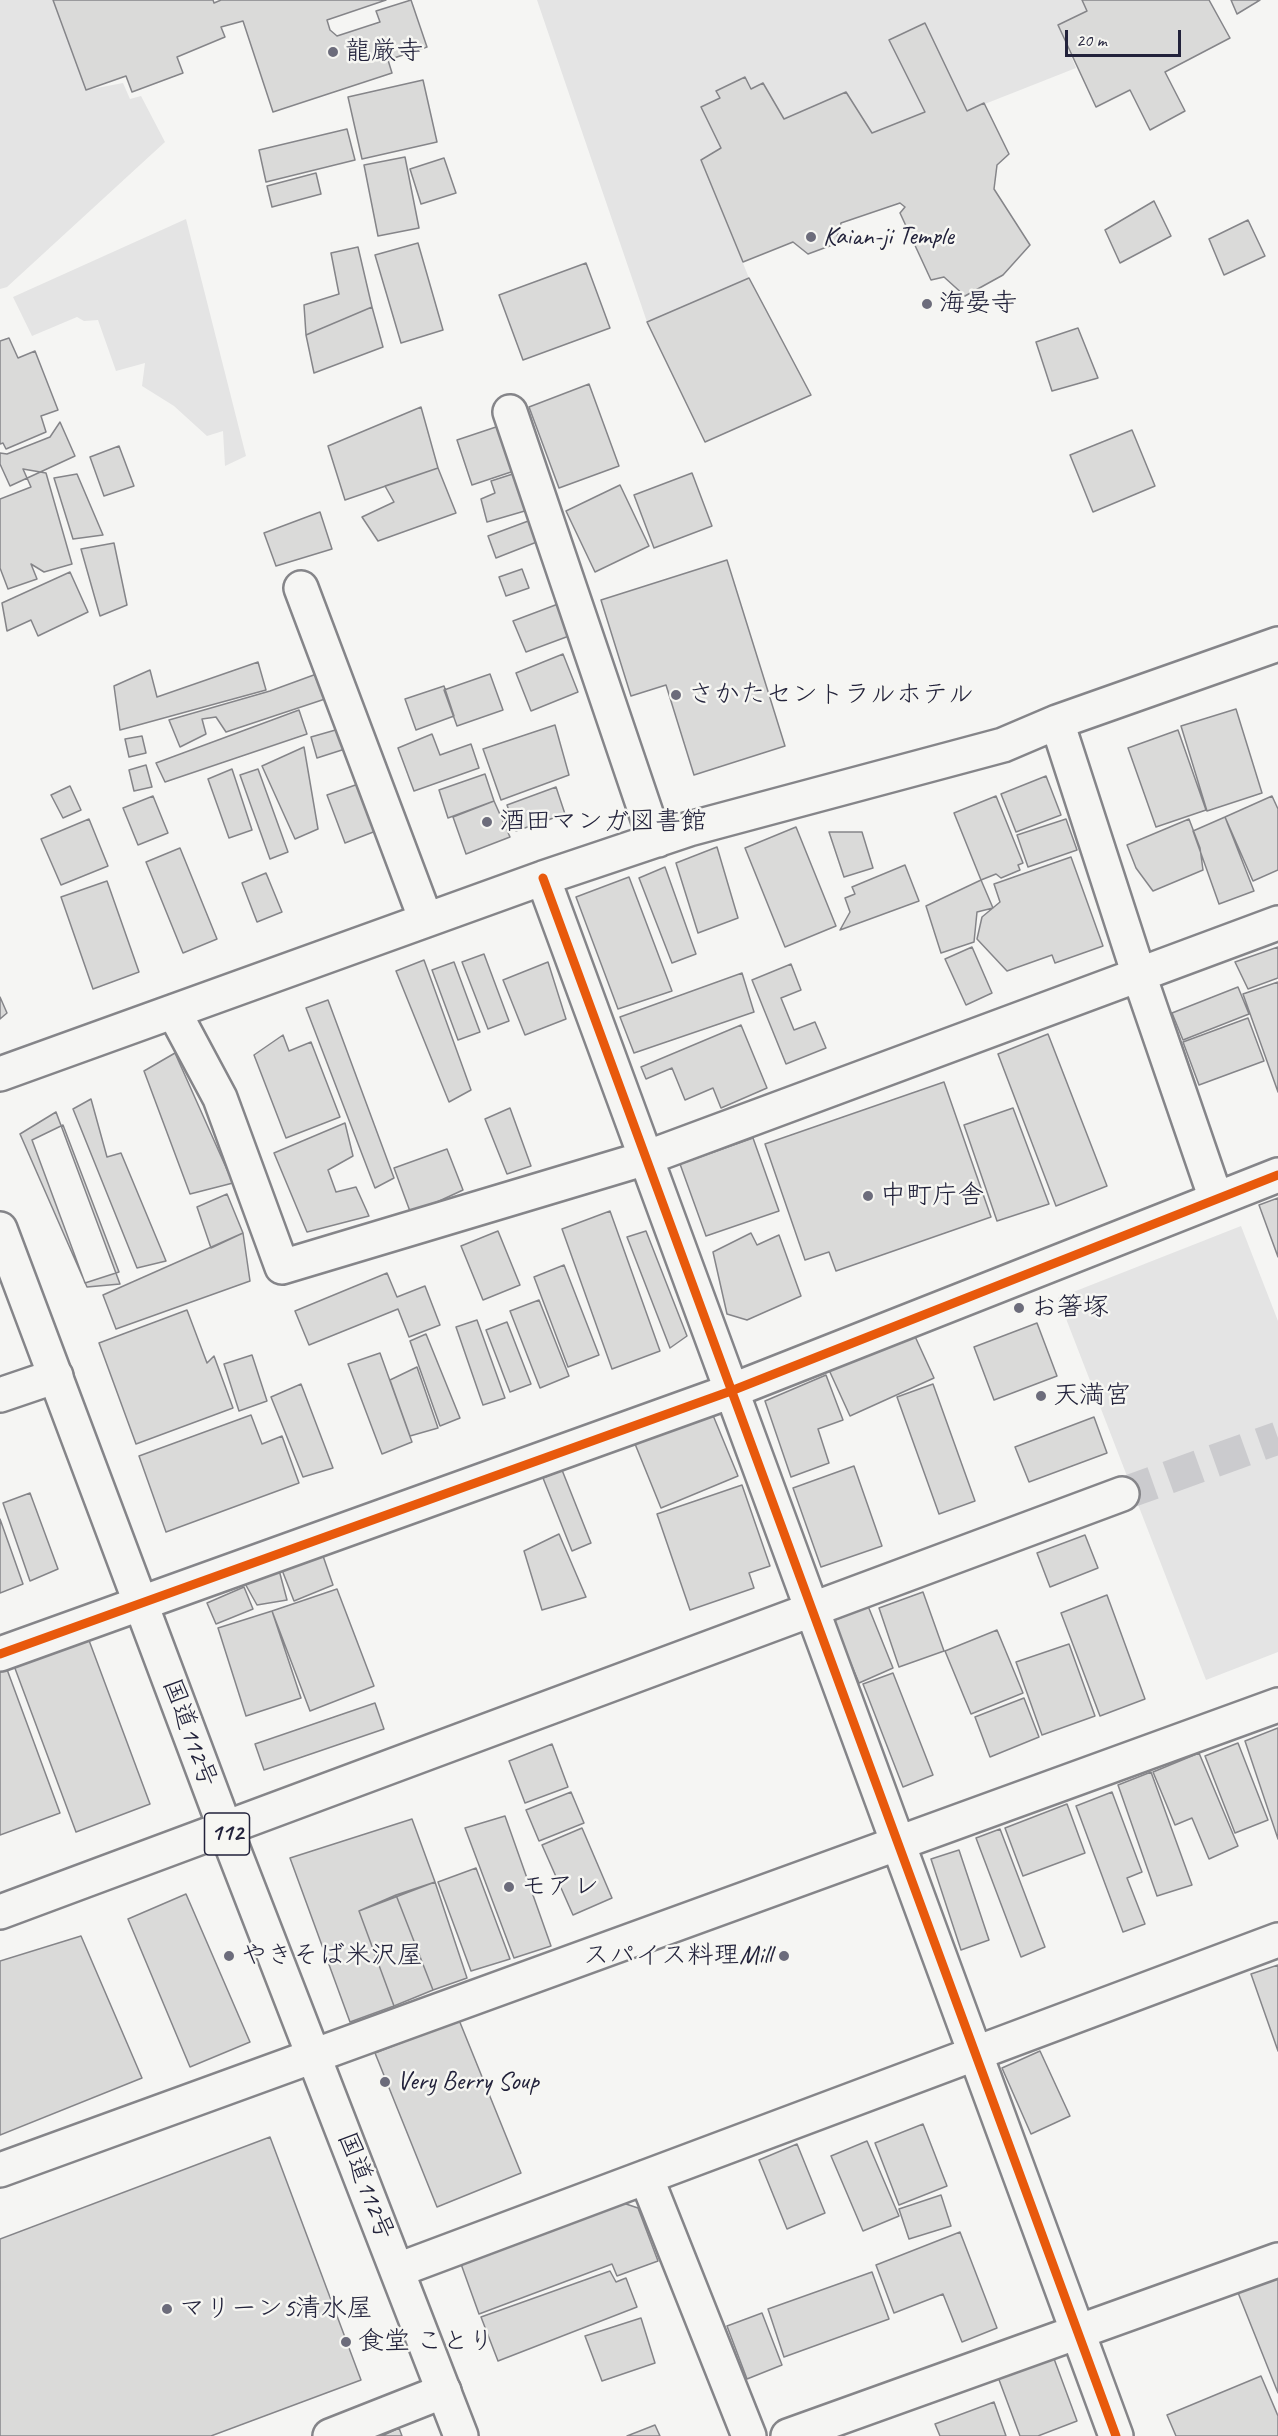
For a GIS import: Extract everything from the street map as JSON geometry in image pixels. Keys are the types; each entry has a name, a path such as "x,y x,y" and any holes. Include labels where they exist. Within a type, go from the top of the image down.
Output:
{"main road":[{"path":"510,412 649,822 658,840"},
{"path":"301,588 426,920"},
{"path":"0,1074 543,878 689,829 1003,745 1057,722 1278,644"},
{"path":"1057,722 1139,975 1216,1199"},
{"path":"543,878 1116,2436"},
{"path":"174,1012 220,1098 282,1267 646,1158 1278,923"},
{"path":"0,1654 731,1391 1278,1175"},
{"name":"国道112号","path":"0,1229 225,1828 461,2436"},
{"path":"0,1395 56,1376"},
{"path":"0,1912 1122,1494"},
{"path":"0,2170 1278,1705"},
{"path":"398,2270 1278,1940"},
{"path":"646,2177 749,2436"},
{"path":"788,2436 1278,2260"},
{"path":"330,2436 444,2391"}],"shaded area":[{"path":"0,0 53,0 86,90 123,83 130,99 141,96 165,142 7,287 0,289"},
{"path":"537,0 1082,0 1087,11 1058,25 1076,68 967,111 925,23 890,40 925,112 872,133 784,119 763,83 751,89 744,77 718,93 720,98 701,107 721,148 701,160 749,278 647,322"},
{"path":"186,219 246,456 225,466 223,431 207,436 174,406 142,386 145,363 116,371 98,320 84,321 77,317 32,336 13,297"},
{"path":"1241,1226 1278,1321 1278,1652 1206,1680 1058,1298"}],"building":[{"name":"龍厳寺","path":"53,0 213,0 214,3 221,0 386,0 327,20 330,30 337,36 380,22 376,11 411,0 427,47 388,60 392,73 273,112 243,21 221,27 225,37 177,57 183,73 132,92 126,76 86,90"},
{"path":"1082,0 1209,0 1230,38 1165,72 1185,111 1150,130 1130,90 1096,107 1058,25 1087,11"},
{"path":"1231,0 1260,0 1237,14"},
{"path":"925,23 967,111 984,103 1009,154 997,165 994,189 1030,245 1003,275 965,296 944,277 931,280 900,213 905,207 900,203 841,223 835,244 808,254 793,242 743,262 701,160 721,148 701,107 720,98 716,91 745,77 751,89 763,83 784,119 846,92 872,133 925,112 889,40"},
{"path":"423,80 437,142 362,159 348,97"},
{"path":"347,129 355,160 266,182 259,150"},
{"path":"405,157 419,228 378,236 364,165"},
{"path":"444,158 456,193 421,204 410,169"},
{"path":"316,173 321,194 272,207 267,186"},
{"path":"1154,201 1171,236 1120,263 1105,230"},
{"path":"1248,220 1265,256 1224,275 1209,239"},
{"path":"418,243 443,330 401,343 375,255"},
{"path":"358,247 372,307 306,335 304,305 339,294 331,253"},
{"path":"586,263 610,328 523,360 499,295"},
{"path":"749,278 811,395 705,442 647,322"},
{"path":"372,307 383,347 314,373 306,335"},
{"path":"1078,328 1098,378 1052,391 1036,342"},
{"path":"9,338 18,358 35,351 58,410 41,416 46,432 6,449 3,443 0,444 0,341"},
{"path":"589,384 619,466 559,488 529,407"},
{"path":"421,407 438,468 345,500 328,446"},
{"path":"60,422 75,456 10,486 0,464 0,453 7,454 50,437"},
{"path":"508,423 523,468 472,485 457,440"},
{"path":"1132,430 1155,486 1093,512 1070,455"},
{"path":"119,446 134,486 104,496 90,457"},
{"path":"438,468 456,513 378,541 362,517 394,502 385,486"},
{"path":"23,469 46,473 72,564 44,572 31,564 37,579 8,589 0,568 0,499 31,487"},
{"path":"522,471 535,508 487,522 481,499 495,493 491,481"},
{"path":"692,473 712,526 654,548 634,495"},
{"path":"77,474 103,535 73,539 54,478"},
{"path":"620,485 649,546 595,572 566,511"},
{"path":"320,512 332,549 276,566 264,533"},
{"path":"539,517 547,538 496,558 488,536"},
{"path":"114,543 127,605 100,616 81,549"},
{"path":"727,560 785,746 694,775 666,685 631,696 601,600"},
{"path":"522,569 529,588 506,596 499,577"},
{"path":"70,572 88,612 38,636 31,620 7,631 2,603"},
{"path":"566,601 577,633 526,652 513,621"},
{"path":"563,654 578,692 531,711 516,673"},
{"path":"258,662 266,690 120,730 114,686 150,670 157,697"},
{"path":"322,672 334,696 226,732 216,717 202,719 206,734 180,747 169,720 270,691"},
{"path":"490,674 503,710 457,726 444,690"},
{"path":"444,686 454,716 416,730 405,699"},
{"path":"1236,709 1262,793 1207,811 1181,726"},
{"path":"299,710 307,734 165,782 156,763"},
{"path":"555,725 569,775 501,800 483,749"},
{"path":"339,729 345,749 317,758 311,737"},
{"path":"1178,730 1206,810 1156,827 1128,748"},
{"path":"432,734 440,755 471,744 479,768 414,791 398,748"},
{"path":"142,736 146,753 129,757 125,739"},
{"path":"304,747 318,829 295,839 262,766"},
{"path":"146,765 152,787 134,791 129,770"},
{"path":"232,769 252,830 229,838 208,779"},
{"path":"258,769 288,852 270,859 240,775"},
{"path":"485,774 494,801 448,818 439,790"},
{"path":"1046,776 1061,815 1016,832 1001,794"},
{"path":"364,782 381,829 345,843 327,795"},
{"path":"70,786 81,810 63,818 51,795"},
{"path":"556,787 565,814 516,831 507,805"},
{"path":"153,796 168,833 138,845 123,808"},
{"path":"996,796 1023,863 1018,865 1020,870 1001,878 996,874 981,880 954,813"},
{"path":"1272,796 1278,809 1278,870 1253,881 1225,817"},
{"path":"494,801 510,837 466,854 453,817"},
{"path":"1225,817 1254,891 1219,904 1193,831"},
{"path":"89,819 108,866 61,885 41,839"},
{"path":"1066,819 1077,850 1028,867 1017,835"},
{"path":"1189,819 1200,848 1203,870 1153,891 1136,868 1127,845"},
{"path":"796,827 836,926 785,947 745,848"},
{"path":"829,832 862,832 873,868 844,877"},
{"path":"717,847 738,918 698,933 676,863"},
{"path":"180,848 217,939 183,953 146,862"},
{"path":"1071,857 1103,946 1055,963 1052,955 1007,971 977,939 982,917 1000,902 994,884"},
{"path":"905,865 919,901 840,930 850,912 845,898 855,894 852,887"},
{"path":"665,867 696,954 672,963 639,878"},
{"path":"266,873 282,912 257,922 242,883"},
{"path":"629,877 672,991 618,1009 576,897"},
{"path":"981,880 993,908 977,912 974,942 941,953 926,906"},
{"path":"107,881 139,972 93,989 61,897"},
{"path":"972,947 992,993 966,1005 945,959"},
{"path":"1278,947 1278,978 1248,989 1235,962"},
{"path":"484,954 509,1021 488,1029 462,962"},
{"path":"424,960 471,1090 449,1102 396,971"},
{"path":"454,962 480,1032 458,1040 432,970"},
{"path":"548,962 566,1019 525,1035 503,980"},
{"path":"791,964 801,990 781,998 794,1030 815,1022 826,1048 786,1064 752,980"},
{"path":"742,973 754,1012 634,1053 620,1017"},
{"path":"1278,982 1278,1092 1243,994"},
{"path":"1238,987 1249,1014 1183,1040 1172,1013"},
{"path":"0,997 7,1013 0,1019"},
{"path":"328,1000 394,1178 375,1188 306,1008"},
{"path":"1248,1018 1264,1061 1199,1085 1183,1042"},
{"path":"741,1025 767,1088 721,1108 713,1088 685,1100 672,1068 646,1079 641,1067"},
{"path":"1048,1034 1107,1186 1056,1206 998,1054"},
{"path":"283,1035 289,1051 311,1042 340,1117 286,1138 254,1055"},
{"path":"175,1053 233,1183 190,1194 144,1071"},
{"path":"944,1082 991,1217 836,1271 829,1252 805,1260 765,1144"},
{"path":"91,1099 107,1157 121,1153 166,1261 137,1268 73,1109"},
{"path":"510,1108 531,1166 507,1174 485,1119"},
{"path":"1013,1108 1049,1204 997,1221 964,1125"},
{"path":"56,1112 120,1284 87,1287 20,1134"},
{"path":"345,1123 353,1156 328,1170 336,1192 356,1187 369,1216 307,1232 274,1153"},
{"path":"63,1125 119,1272 85,1283 32,1140"},
{"path":"753,1138 779,1211 706,1236 680,1164"},
{"path":"447,1149 463,1190 411,1214 394,1168"},
{"path":"227,1194 243,1233 211,1248 197,1207"},
{"path":"1278,1198 1278,1257 1259,1205"},
{"path":"610,1211 660,1351 612,1369 562,1229"},
{"path":"498,1231 520,1285 483,1300 461,1246"},
{"path":"646,1231 687,1336 670,1348 627,1237"},
{"path":"243,1233 250,1281 116,1329 103,1295"},
{"path":"751,1233 757,1245 779,1235 801,1296 747,1320 727,1314 713,1252"},
{"path":"564,1265 599,1355 568,1367 534,1277"},
{"path":"387,1273 397,1297 425,1286 440,1325 409,1337 398,1309 309,1345 295,1311"},
{"path":"539,1300 569,1376 540,1388 510,1311"},
{"path":"187,1310 207,1363 214,1356 233,1408 136,1444 99,1343"},
{"path":"477,1320 505,1398 483,1405 456,1327"},
{"path":"507,1322 531,1384 510,1392 486,1330"},
{"path":"1037,1323 1057,1376 994,1400 974,1347"},
{"path":"913,1332 934,1378 850,1416 829,1370"},
{"path":"426,1334 460,1418 440,1426 410,1341"},
{"path":"380,1353 412,1442 382,1454 348,1364"},
{"path":"252,1355 267,1401 239,1411 224,1364"},
{"path":"417,1367 438,1428 410,1436 390,1380"},
{"path":"826,1375 843,1420 818,1429 829,1463 791,1477 765,1401"},
{"path":"301,1384 333,1468 303,1477 271,1397"},
{"path":"933,1384 975,1501 939,1514 897,1397"},
{"path":"710,1408 738,1476 661,1508 633,1439"},
{"path":"251,1415 262,1444 282,1436 299,1483 166,1532 139,1456"},
{"path":"1094,1417 1107,1453 1029,1482 1015,1447"},
{"path":"854,1466 882,1546 821,1567 793,1488"},
{"path":"562,1470 591,1543 572,1551 543,1478"},
{"path":"742,1485 770,1566 749,1573 754,1588 690,1610 657,1514"},
{"path":"30,1493 58,1569 30,1581 3,1503"},
{"path":"0,1519 23,1584 0,1593"},
{"path":"559,1534 586,1597 542,1610 524,1551"},
{"path":"1085,1535 1098,1568 1050,1587 1037,1553"},
{"path":"322,1553 333,1585 294,1601 282,1570"},
{"path":"279,1570 287,1600 257,1605 243,1580"},
{"path":"244,1587 253,1609 216,1624 207,1603"},
{"path":"337,1589 374,1686 310,1711 272,1611"},
{"path":"923,1592 944,1651 899,1667 879,1608"},
{"path":"1107,1595 1145,1699 1100,1716 1061,1613"},
{"path":"868,1606 893,1668 859,1683 833,1621"},
{"path":"272,1611 301,1698 246,1716 218,1628"},
{"path":"997,1630 1023,1693 971,1714 945,1651"},
{"path":"87,1635 150,1804 76,1832 13,1663"},
{"path":"1069,1644 1095,1716 1042,1735 1016,1662"},
{"path":"5,1664 60,1813 0,1835 0,1666"},
{"path":"893,1673 933,1775 903,1787 863,1684"},
{"path":"1024,1698 1039,1737 990,1757 975,1717"},
{"path":"375,1703 384,1729 264,1770 255,1744"},
{"path":"1278,1728 1278,1839 1245,1741"},
{"path":"1238,1743 1268,1820 1235,1833 1205,1756"},
{"path":"552,1744 568,1787 525,1803 509,1761"},
{"path":"1199,1753 1238,1846 1209,1859 1192,1818 1175,1825 1153,1772"},
{"path":"1151,1772 1192,1885 1157,1896 1118,1785"},
{"path":"571,1792 584,1823 539,1841 526,1810"},
{"path":"1112,1792 1142,1872 1127,1878 1145,1924 1123,1932 1076,1806"},
{"path":"1067,1804 1085,1853 1023,1876 1005,1828"},
{"name":"モアレ","path":"505,1816 551,1946 514,1958 465,1828"},
{"path":"412,1819 435,1882 359,1911 394,2006 350,2022 290,1858"},
{"path":"582,1828 612,1898 573,1915 542,1845"},
{"path":"1000,1829 1045,1947 1021,1957 976,1838"},
{"path":"959,1850 989,1940 961,1950 931,1859"},
{"path":"476,1868 510,1959 471,1971 438,1882"},
{"path":"435,1882 467,1978 433,1990 396,1895"},
{"path":"186,1894 250,2042 190,2067 128,1919"},
{"path":"396,1895 433,1990 394,2006 359,1911"},
{"path":"81,1936 142,2078 0,2135 0,1961"},
{"path":"1278,1965 1278,2051 1251,1974"},
{"path":"459,2020 521,2173 437,2207 375,2053"},
{"path":"1040,2051 1070,2116 1031,2134 1002,2068"},
{"path":"923,2124 947,2186 899,2205 875,2143"},
{"name":"マリーン5清水屋","path":"270,2137 361,2380 211,2436 0,2436 0,2239"},
{"path":"867,2141 899,2216 863,2231 831,2156"},
{"path":"797,2144 825,2213 787,2229 759,2160"},
{"path":"941,2195 951,2226 909,2239 899,2209"},
{"path":"623,2203 638,2208 658,2261 617,2276 612,2264 479,2314 461,2264"},
{"path":"960,2232 997,2328 962,2342 943,2294 894,2313 876,2265"},
{"path":"1278,2267 1278,2393 1233,2280"},
{"path":"610,2271 616,2282 626,2278 637,2307 498,2361 481,2317"},
{"path":"872,2272 889,2319 784,2357 768,2309"},
{"path":"762,2313 782,2365 747,2379 727,2326"},
{"path":"641,2318 655,2363 602,2381 585,2336"},
{"path":"1053,2356 1077,2421 1038,2436 1020,2436 998,2377"},
{"path":"1261,2376 1278,2416 1278,2436 1176,2436 1167,2415"},
{"path":"994,2402 1006,2436 940,2436 935,2424"},
{"path":"655,2425 660,2436 627,2436"},
{"path":"399,2428 402,2436 382,2436"}],"tunnel":[{"path":"1122,1494 1278,1438"}],"cycle path":[{"path":"543,878 1116,2436"},
{"path":"0,1654 731,1391 1278,1175"}],"place":[{"name":"龍厳寺","path":"333,52"},
{"name":"Kaian-ji Temple","path":"811,237"},
{"name":"海晏寺","path":"927,304"},
{"name":"さかたセントラルホテル","path":"676,695"},
{"name":"酒田マンガ図書館","path":"487,822"},
{"name":"中町庁舎","path":"868,1196"},
{"name":"お箸塚","path":"1019,1308"},
{"name":"天満宮","path":"1041,1396"},
{"name":"モアレ","path":"509,1887"},
{"name":"やきそば米沢屋","path":"229,1956"},
{"name":"スパイス料理Mill","path":"784,1956"},
{"name":"Very Berry Soup","path":"385,2082"},
{"name":"マリーン5清水屋","path":"167,2309"},
{"name":"食堂 ことり","path":"346,2342"}]}
